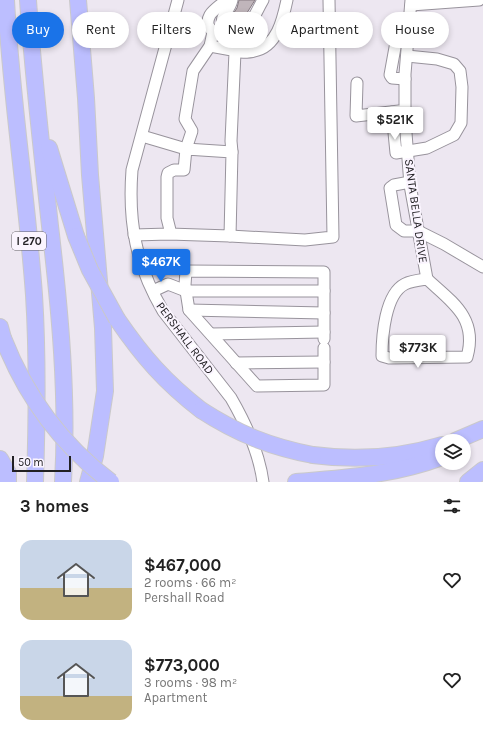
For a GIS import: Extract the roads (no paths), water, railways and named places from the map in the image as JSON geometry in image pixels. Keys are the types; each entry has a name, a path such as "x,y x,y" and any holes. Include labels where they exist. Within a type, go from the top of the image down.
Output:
{"highway":[{"name":"I 270","path":"6,0 11,67 34,296 37,382 35,482"},
{"name":"I 270","path":"28,0 62,335 65,413 63,482"},
{"path":"78,0 86,98 90,175 103,328 105,391 95,456 88,482"},
{"path":"39,117 76,236 90,270 117,319 139,351 159,374 180,394 201,410 239,432 265,444 293,451 340,459 370,458 418,451 435,447"},
{"path":"2,332 19,375 33,399 68,444 83,459 111,482"},
{"path":"470,434 483,428"},
{"path":"471,445 483,440"},
{"path":"0,459 8,474 8,482"},
{"path":"301,482 372,475 401,470 435,459"},
{"path":"468,482 483,470"}],"street":[{"name":"PERSHALL ROAD","path":"178,0 132,170 130,195 134,235 140,262 163,311 231,398 237,408 255,448 263,482"},
{"path":"226,0 210,14 208,21 213,32 223,36 232,36 240,33 248,26 263,0"},
{"path":"232,0 231,5 222,20 224,28 230,31 238,30 259,0"},
{"path":"210,46 232,50 235,52 254,51 268,44 283,20 287,0"},
{"path":"134,235 171,234 304,240 333,237 329,0"},
{"path":"411,3 478,0"},
{"path":"171,234 167,218 167,177 168,173 174,170 184,170 186,149 192,131 185,119 194,71 210,46 213,32"},
{"path":"395,48 390,75 392,78 405,79"},
{"name":"SANTA BELLA DRIVE","path":"408,48 405,79 405,110 410,182 427,279"},
{"path":"230,236 231,141 235,52"},
{"path":"392,112 396,153 427,148 454,135 461,123 462,87 460,71 454,64 407,56"},
{"path":"357,83 356,116 405,110"},
{"path":"142,136 186,149 232,152"},
{"path":"410,182 394,185 390,188 396,225 404,231 418,231 444,244 483,267"},
{"path":"186,271 324,272 324,291 324,385 257,386 189,310 186,291 186,271"},
{"path":"427,279 464,315 467,324 470,346 467,357 389,358 382,356 382,339 389,304 396,292 404,284 427,279"},
{"path":"153,292 168,284 186,291 324,291"},
{"path":"189,310 324,312"},
{"path":"211,334 324,339"},
{"path":"236,363 324,362"}]}
